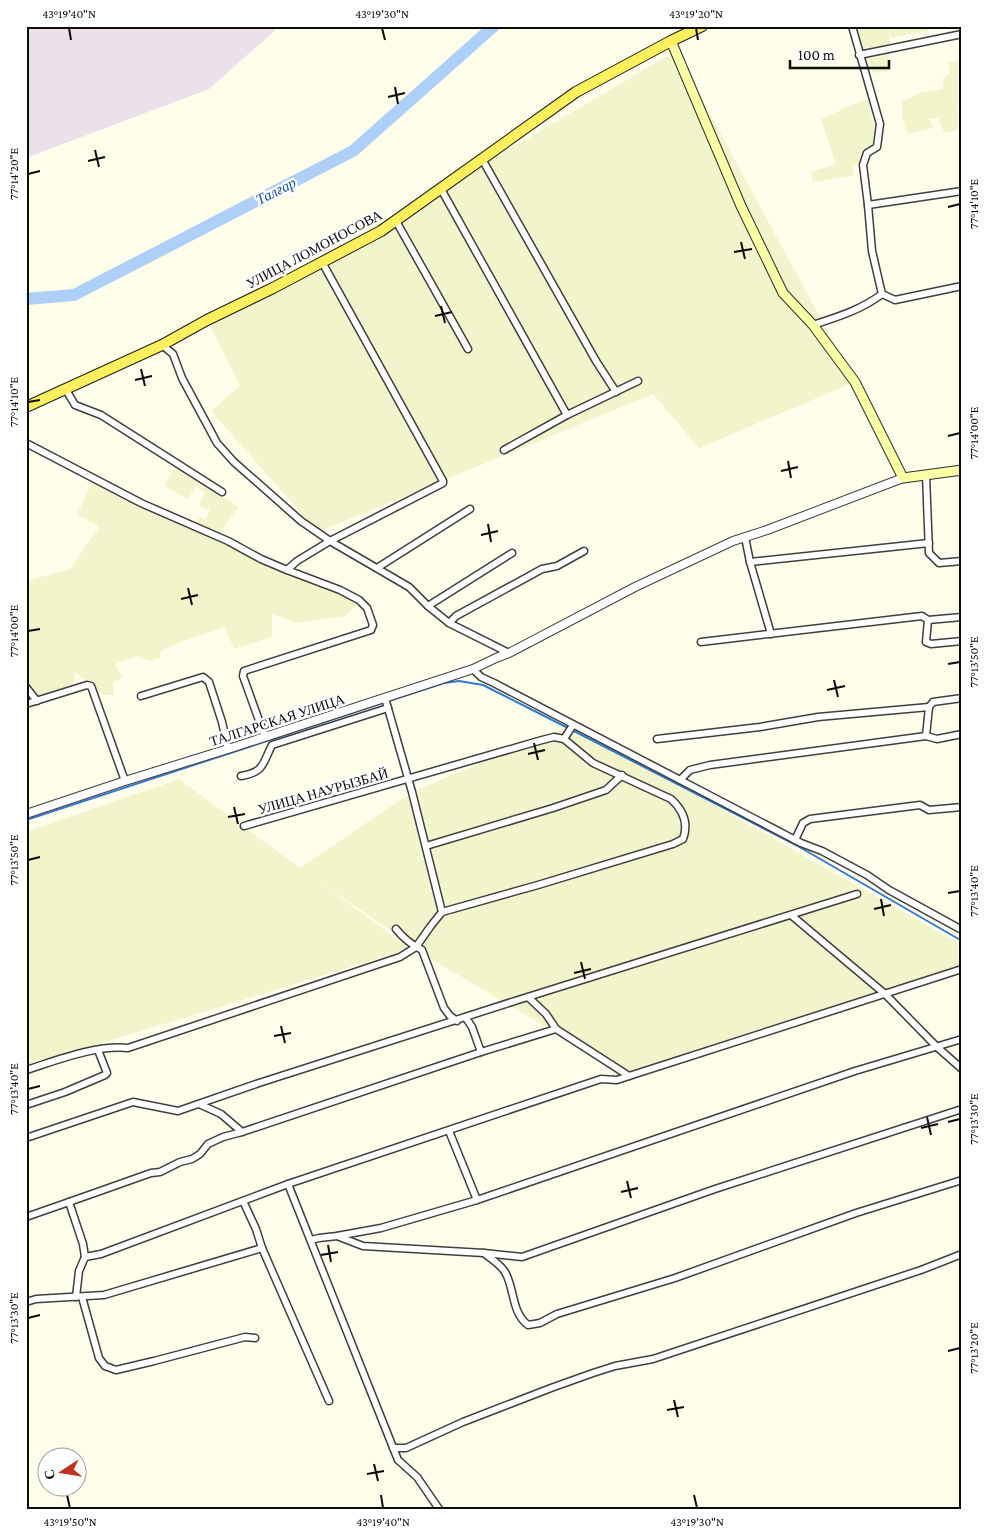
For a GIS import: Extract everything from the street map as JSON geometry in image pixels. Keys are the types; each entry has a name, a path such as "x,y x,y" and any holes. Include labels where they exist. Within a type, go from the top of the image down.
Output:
{"main road":[{"name":"УЛИЦА ЛОМОНОСОВА","path":"26,407 162,345 381,231 576,92 670,41 702,26"},
{"path":"670,41 741,206 783,294 813,325 855,382 903,478 962,470"}],"street":[{"path":"852,26 880,124 877,148 867,153 863,165 872,251 882,294"},
{"path":"859,55 962,34"},
{"path":"482,159 586,344 616,392"},
{"path":"441,189 567,415"},
{"path":"868,205 962,191"},
{"path":"396,221 468,349"},
{"path":"287,570 297,561 330,541 443,483 322,262"},
{"path":"882,294 895,300 962,286"},
{"path":"813,325 853,312 882,294"},
{"path":"162,345 172,354 182,378 217,443 234,462 302,521 330,541 409,587 448,623 509,653"},
{"path":"504,450 567,415 638,382"},
{"path":"65,388 75,405 101,415 222,492"},
{"path":"26,443 141,503 228,540 261,559 340,590 358,600 367,608 373,627 371,630 244,671 243,676 265,737"},
{"path":"926,475 929,553 939,563 962,561"},
{"name":"ТАЛГАРСКАЯ УЛИЦА","path":"26,814 265,737 386,702 473,669 532,642 635,587 733,540 767,530 903,478"},
{"path":"377,568 470,509"},
{"path":"745,537 750,562 771,634"},
{"path":"750,562 928,543"},
{"path":"448,623 456,616 542,570 557,566 584,551"},
{"path":"428,606 512,553"},
{"path":"701,642 922,616 928,620 962,617"},
{"path":"928,620 926,642 931,644 962,641"},
{"path":"473,669 481,677 571,728 680,780 795,840 822,851 962,930"},
{"path":"141,696 203,677 209,682 222,722 228,749"},
{"path":"26,704 86,684 91,686 125,781"},
{"path":"26,687 37,701"},
{"path":"926,736 929,707 933,702 962,698"},
{"path":"240,776 259,771 272,745 386,702 426,846 442,912"},
{"path":"657,739 760,727 818,717 929,707"},
{"path":"26,1070 98,1050 116,1047 128,1048 400,957 416,947 442,912 673,844 683,838 686,829 679,807 670,799 593,763 564,739 571,728"},
{"path":"680,780 690,770 710,765 926,736 936,739 962,734"},
{"name":"УЛИЦА НАУРЫЗБАЙ","path":"244,826 554,737 564,739"},
{"path":"426,846 606,790 622,776"},
{"path":"795,840 803,824 810,819 920,805 930,810 962,807"},
{"path":"26,1138 132,1102 178,1111 528,997 857,894"},
{"path":"790,915 885,994 937,1047 962,1069"},
{"path":"396,929 422,950 444,1008 450,1016 457,1020"},
{"path":"85,1257 101,1254 288,1184 601,1079 617,1080 962,970"},
{"path":"528,997 546,1014 556,1029 629,1076"},
{"path":"466,1018 477,1038 481,1052"},
{"path":"26,1218 151,1173 160,1172 180,1162 192,1159 200,1154 208,1144 223,1137 556,1029"},
{"path":"311,1240 381,1228 477,1200 855,1071 962,1039"},
{"path":"26,1105 65,1092 105,1075 107,1073 98,1050"},
{"path":"199,1104 221,1114 242,1132"},
{"path":"337,1236 363,1246 522,1257 715,1189 962,1109"},
{"path":"449,1131 477,1200"},
{"path":"484,1253 506,1272 520,1319 528,1325 540,1323 557,1314 675,1278 856,1213 962,1180"},
{"path":"288,1184 398,1460 417,1477 439,1509"},
{"path":"243,1201 329,1401"},
{"path":"69,1202 83,1244 85,1257 79,1270 79,1297 99,1358 105,1366 116,1370 246,1337 256,1338"},
{"path":"26,1302 36,1299 104,1295 262,1248"},
{"path":"393,1448 406,1448 462,1422 593,1373 615,1366 653,1359 921,1270 962,1254"}],"shaded area":[{"path":"26,26 280,26 209,89 26,158"}],"green space":[{"path":"856,26 888,26 889,47 867,51 861,49"},
{"path":"897,26 927,26 928,31 891,38 889,28"},
{"path":"676,51 855,382 699,448 653,394 318,532 211,411 240,386 207,320 441,189"},
{"path":"887,54 890,65 888,71 872,73 869,59"},
{"path":"959,60 962,63 962,105 958,107 962,130 944,133 939,119 929,118 933,128 908,134 902,118 902,102 922,92 943,89 943,78 950,74 948,63"},
{"path":"868,100 875,131 872,146 864,152 860,162 852,166 854,175 813,182 811,172 836,164 821,119 861,101"},
{"path":"175,467 239,507 220,532 196,523 200,517 205,520 210,510 200,506 199,503 205,493 196,486 188,499 164,486"},
{"path":"92,483 228,541 358,604 345,616 297,623 272,614 272,637 234,649 225,627 180,642 161,651 160,658 149,661 137,656 115,664 123,678 113,682 114,695 105,695 74,671 75,689 40,696 26,689 26,581 70,569 99,527 77,514"},
{"path":"573,725 962,945 962,969 629,1076 431,959 320,882 410,949 26,1066 26,832 179,779 300,868 412,792"}],"waterway":[{"name":"Талғар","path":"26,299 74,295 353,151 494,26"},
{"path":"26,820 444,683 459,681 483,685 568,728"},
{"path":"572,730 796,845 962,941"}]}
